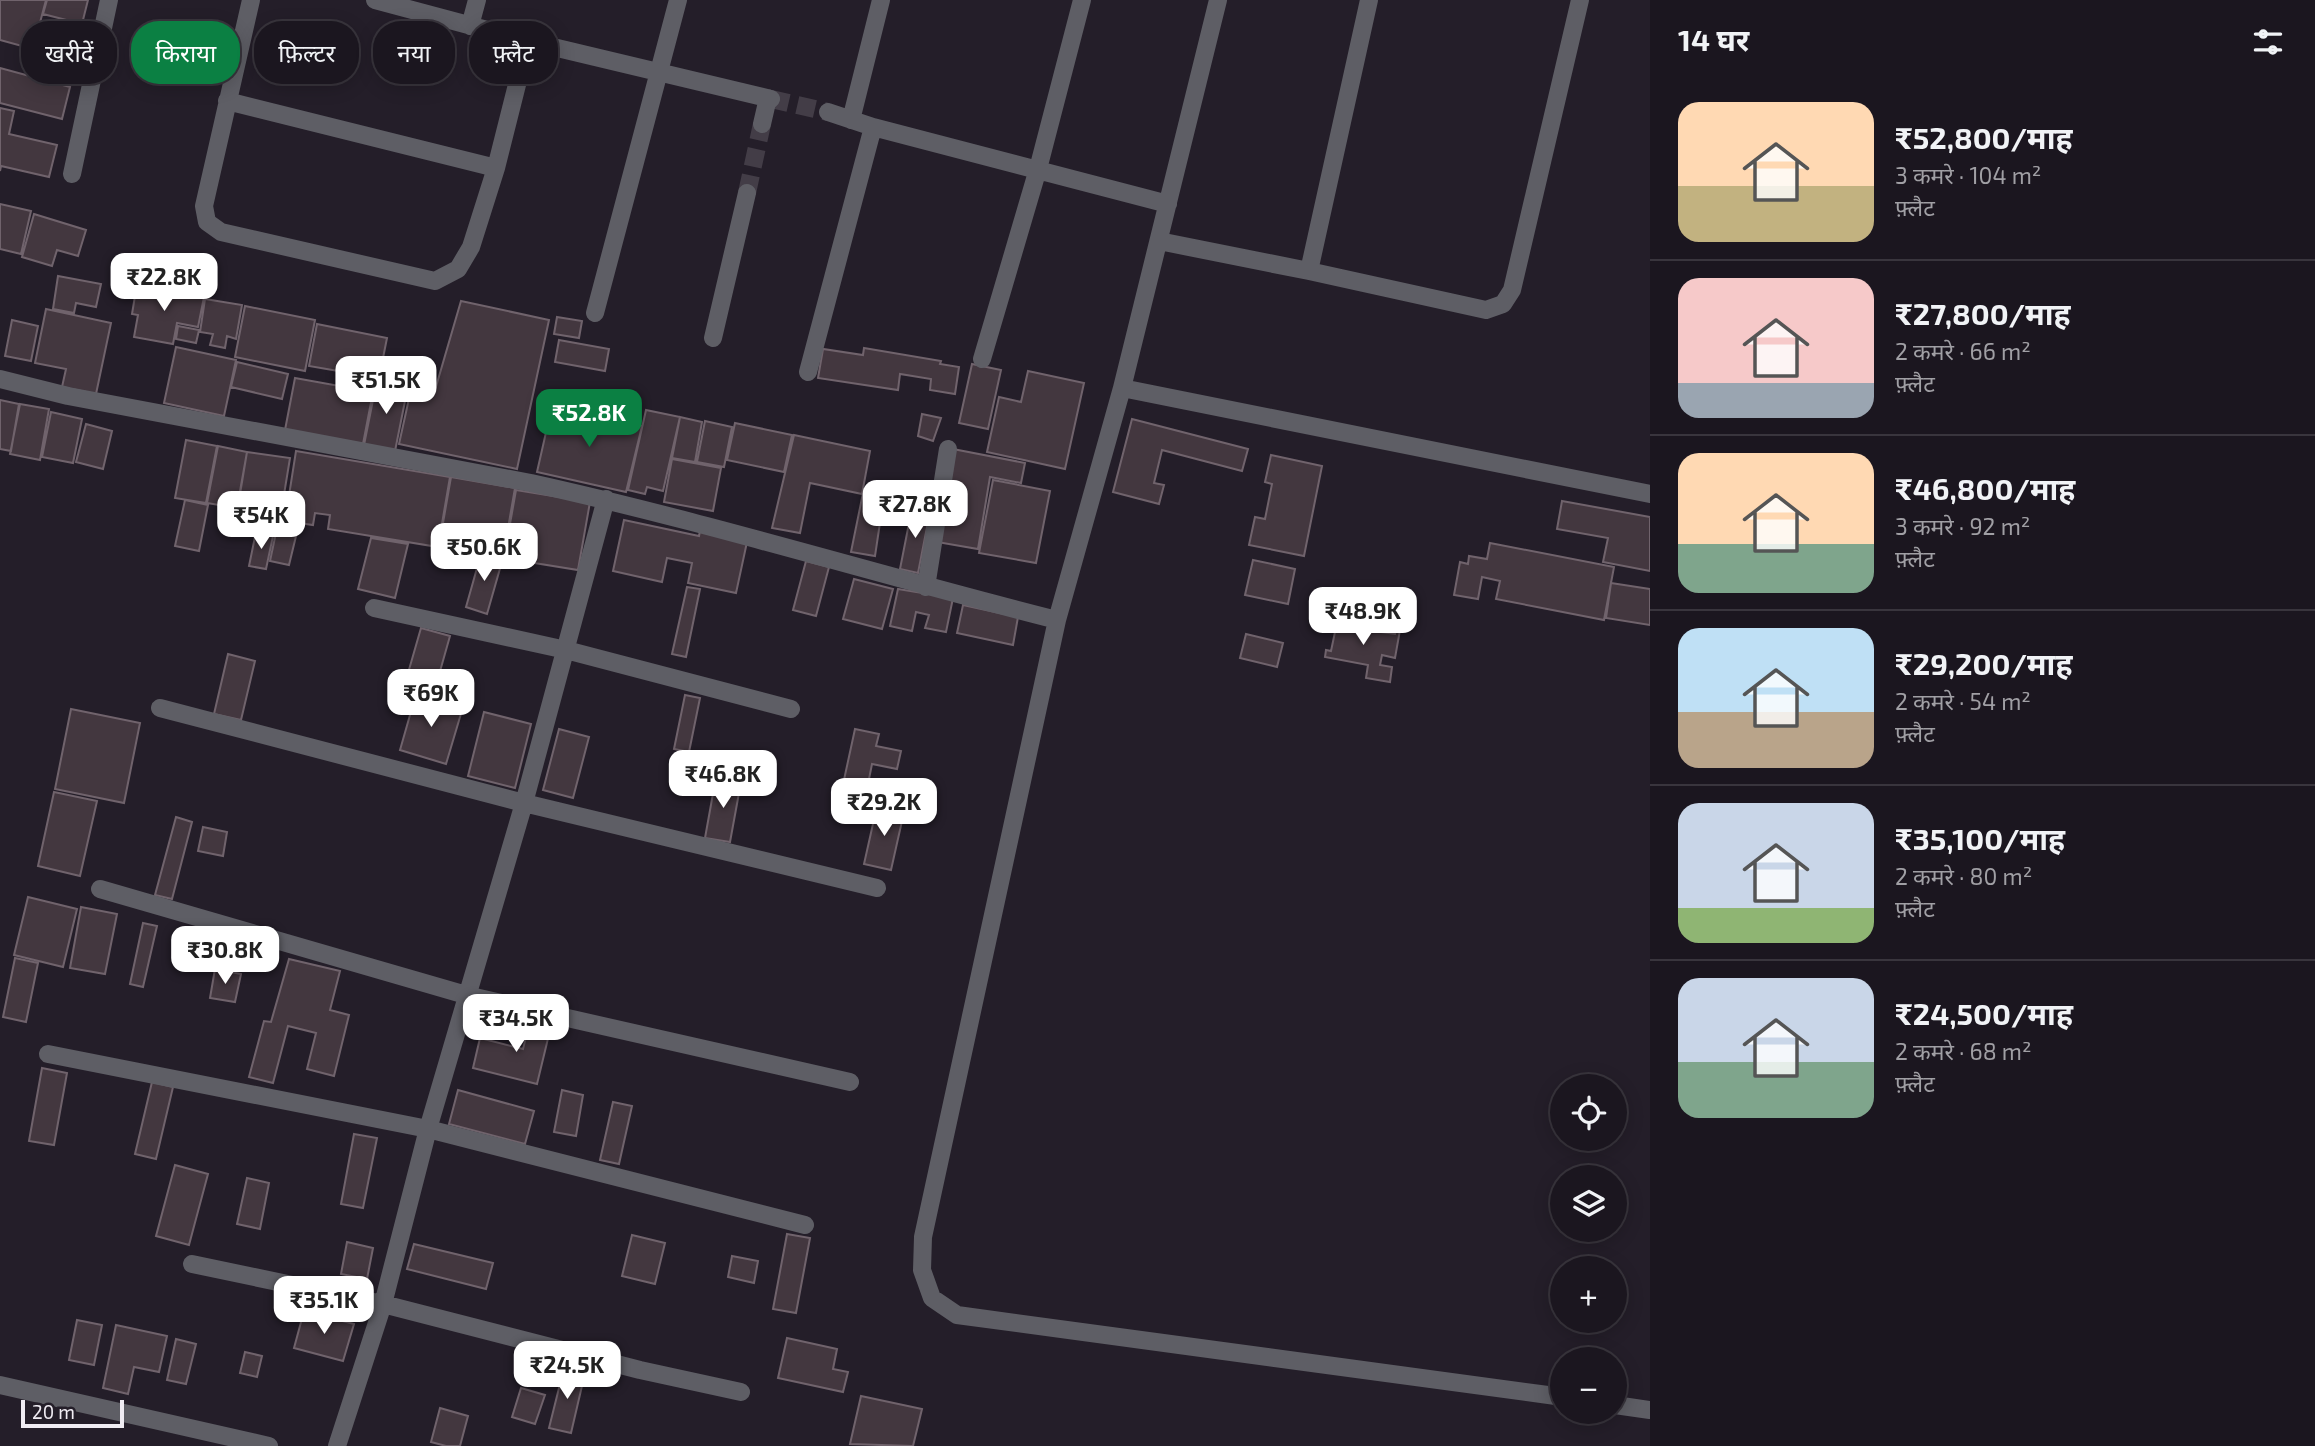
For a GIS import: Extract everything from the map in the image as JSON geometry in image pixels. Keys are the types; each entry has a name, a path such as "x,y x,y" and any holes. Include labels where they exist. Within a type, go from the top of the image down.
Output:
{"street":[{"path":"72,174 109,0"},
{"path":"251,0 204,206 207,222 221,232 435,281 458,269 471,247 496,168 517,84"},
{"path":"374,0 469,26"},
{"path":"471,21 477,0"},
{"path":"595,313 678,0"},
{"path":"851,120 881,0"},
{"path":"982,359 1038,169 1082,0"},
{"path":"1218,0 1122,388 1057,620 923,1237 922,1270 932,1298 957,1315 1550,1395"},
{"path":"1308,271 1369,0"},
{"path":"1159,241 1486,310 1503,304 1512,290 1580,0"},
{"path":"558,48 770,98 762,124"},
{"path":"227,101 496,168"},
{"path":"828,112 873,127 1168,204"},
{"path":"808,372 873,127"},
{"path":"713,338 747,193"},
{"path":"0,379 68,396 606,499 1057,620"},
{"path":"1122,388 1650,494"},
{"path":"926,587 948,449"},
{"path":"337,1446 383,1304 428,1129 524,803 606,499"},
{"path":"374,608 566,650 791,709"},
{"path":"160,708 524,803 877,888"},
{"path":"100,889 466,995 850,1082"},
{"path":"48,1054 428,1129 805,1225"},
{"path":"192,1264 383,1304 653,1373 741,1392"},
{"path":"0,1385 269,1446"},
{"path":"1627,1406 1650,1409"}],"building":[{"path":"0,0 46,0 40,21 21,21 21,46 0,40"},
{"path":"47,0 88,0 83,21 70,21 43,14"},
{"path":"0,68 21,74 21,84 59,84 70,87 62,119 0,103"},
{"path":"0,108 14,111 9,134 57,145 49,177 1,166 0,171"},
{"path":"0,204 31,211 21,254 0,249"},
{"path":"34,214 86,230 78,256 57,250 52,266 22,257"},
{"path":"58,276 101,284 96,307 76,303 74,313 53,309"},
{"path":"137,284 204,297 198,327 177,323 173,344 134,337 138,315 132,314"},
{"path":"205,299 242,305 236,339 227,336 225,348 210,345 213,334 200,332"},
{"path":"461,301 549,320 517,469 399,444 412,385 435,390"},
{"path":"245,306 315,320 305,371 235,357"},
{"path":"46,309 111,323 96,394 62,387 66,369 35,363"},
{"path":"557,317 582,321 579,338 554,334"},
{"path":"12,320 38,326 31,361 5,356"},
{"path":"317,324 387,338 379,378 309,366"},
{"path":"178,326 199,330 196,343 176,339"},
{"path":"559,340 609,349 605,371 555,362"},
{"path":"176,347 236,360 224,416 164,403"},
{"path":"864,348 941,361 940,364 959,367 955,394 930,390 931,379 900,374 898,390 818,378 823,349 863,355"},
{"path":"237,362 288,374 282,399 231,387"},
{"path":"972,364 1001,370 988,429 959,423"},
{"path":"1028,371 1084,383 1065,469 987,452 999,397 1021,402"},
{"path":"295,378 373,392 363,444 285,430"},
{"path":"377,380 408,386 395,451 364,445"},
{"path":"0,400 19,404 11,451 0,449"},
{"path":"20,404 49,409 40,460 10,454"},
{"path":"552,406 642,426 626,492 537,472"},
{"path":"646,410 680,417 663,491 647,487 645,494 628,490"},
{"path":"51,412 82,419 73,463 42,457"},
{"path":"922,414 941,418 933,441 918,436"},
{"path":"680,417 702,422 695,462 672,458"},
{"path":"1132,419 1248,449 1242,471 1162,450 1154,483 1164,485 1159,504 1113,492"},
{"path":"705,421 732,427 724,467 697,462"},
{"path":"735,423 792,435 784,472 727,460"},
{"path":"86,424 112,431 103,469 76,462"},
{"path":"794,435 870,451 862,494 810,483 800,533 772,528"},
{"path":"186,440 217,446 206,503 175,498"},
{"path":"218,446 247,452 237,508 207,503"},
{"path":"953,449 1025,463 1021,483 990,477 978,549 937,542"},
{"path":"296,451 450,477 438,547 328,529 330,515 315,513 313,525 285,521"},
{"path":"247,452 290,458 280,519 237,512"},
{"path":"1271,455 1322,466 1304,556 1249,545 1255,517 1265,519 1272,484 1265,482"},
{"path":"672,459 721,468 713,511 664,502"},
{"path":"451,477 515,488 503,557 439,546"},
{"path":"993,480 1050,491 1036,563 979,553"},
{"path":"516,490 590,502 578,570 504,558"},
{"path":"863,493 907,502 903,520 881,516 875,556 851,552"},
{"path":"185,500 208,505 199,551 175,546"},
{"path":"1562,501 1650,517 1650,571 1603,562 1608,538 1557,529"},
{"path":"912,508 930,512 918,573 900,569"},
{"path":"624,520 699,536 700,531 747,542 736,593 688,583 692,563 667,558 662,582 613,571"},
{"path":"277,528 297,532 289,565 270,561"},
{"path":"256,532 273,536 266,569 249,566"},
{"path":"371,538 408,544 395,598 358,589"},
{"path":"1490,543 1614,567 1604,620 1496,599 1500,581 1482,577 1478,599 1454,595 1460,562 1468,564 1469,556 1487,559"},
{"path":"481,554 503,558 487,614 466,607"},
{"path":"1253,560 1295,569 1288,604 1245,595"},
{"path":"806,561 829,567 816,616 793,610"},
{"path":"854,579 893,589 882,629 843,619"},
{"path":"1611,583 1650,589 1650,625 1606,618"},
{"path":"687,587 700,589 686,657 672,654"},
{"path":"898,589 953,598 946,632 925,628 929,615 916,612 912,631 890,626"},
{"path":"963,605 1018,617 1013,645 957,633"},
{"path":"1332,616 1358,621 1357,628 1366,629 1368,623 1375,624 1373,631 1395,634 1396,629 1400,630 1395,658 1382,655 1380,665 1392,667 1390,682 1366,678 1368,665 1325,657 1326,650 1331,651 1335,632 1329,631"},
{"path":"421,628 450,636 433,696 404,687"},
{"path":"1246,634 1283,643 1277,667 1240,658"},
{"path":"228,654 255,661 241,720 214,714"},
{"path":"416,694 463,707 446,764 400,750"},
{"path":"685,695 700,698 689,752 674,749"},
{"path":"71,709 140,723 124,803 55,789"},
{"path":"484,712 531,724 515,788 468,776"},
{"path":"559,729 589,737 573,798 543,790"},
{"path":"855,729 879,734 876,746 901,751 897,769 872,764 866,794 842,789"},
{"path":"680,751 707,756 700,788 673,783"},
{"path":"716,777 741,782 730,842 705,838"},
{"path":"54,792 97,801 80,876 38,866"},
{"path":"877,806 904,812 891,870 864,864"},
{"path":"176,817 192,822 172,899 155,895"},
{"path":"203,827 227,832 223,856 198,851"},
{"path":"28,897 77,909 63,967 14,955"},
{"path":"81,907 117,914 105,974 70,968"},
{"path":"143,923 157,926 143,987 130,984"},
{"path":"15,958 38,963 26,1022 3,1017"},
{"path":"289,959 340,971 330,1010 349,1015 334,1076 307,1069 316,1033 288,1026 273,1083 249,1077 264,1021 271,1022"},
{"path":"215,969 241,974 235,1002 210,998"},
{"path":"531,1017 552,1022 537,1084 473,1068 480,1038 523,1049"},
{"path":"42,1068 67,1073 54,1145 29,1141"},
{"path":"152,1082 173,1087 156,1159 135,1154"},
{"path":"458,1090 534,1111 525,1144 449,1124"},
{"path":"562,1090 583,1095 576,1136 554,1132"},
{"path":"613,1102 632,1106 619,1164 600,1160"},
{"path":"354,1134 377,1138 363,1208 341,1204"},
{"path":"175,1165 208,1174 189,1245 156,1236"},
{"path":"247,1178 269,1183 260,1229 237,1224"},
{"path":"787,1234 810,1238 796,1313 773,1309"},
{"path":"632,1235 665,1243 655,1284 622,1276"},
{"path":"347,1242 373,1248 367,1279 341,1274"},
{"path":"414,1244 493,1263 486,1289 407,1269"},
{"path":"732,1256 758,1261 754,1283 728,1277"},
{"path":"304,1311 354,1324 343,1361 294,1348"},
{"path":"77,1320 102,1325 94,1365 69,1360"},
{"path":"116,1325 167,1336 159,1372 134,1367 128,1394 103,1388"},
{"path":"787,1338 837,1349 833,1369 848,1372 843,1392 778,1378"},
{"path":"176,1339 196,1344 186,1384 167,1380"},
{"path":"245,1352 262,1356 257,1377 240,1373"},
{"path":"564,1368 585,1373 571,1433 549,1428"},
{"path":"521,1388 545,1395 535,1424 512,1417"},
{"path":"861,1396 922,1409 913,1446 850,1444"},
{"path":"440,1408 468,1416 460,1446 431,1442"}],"tunnel":[{"path":"771,99 828,112"},
{"path":"747,193 762,124"}]}
